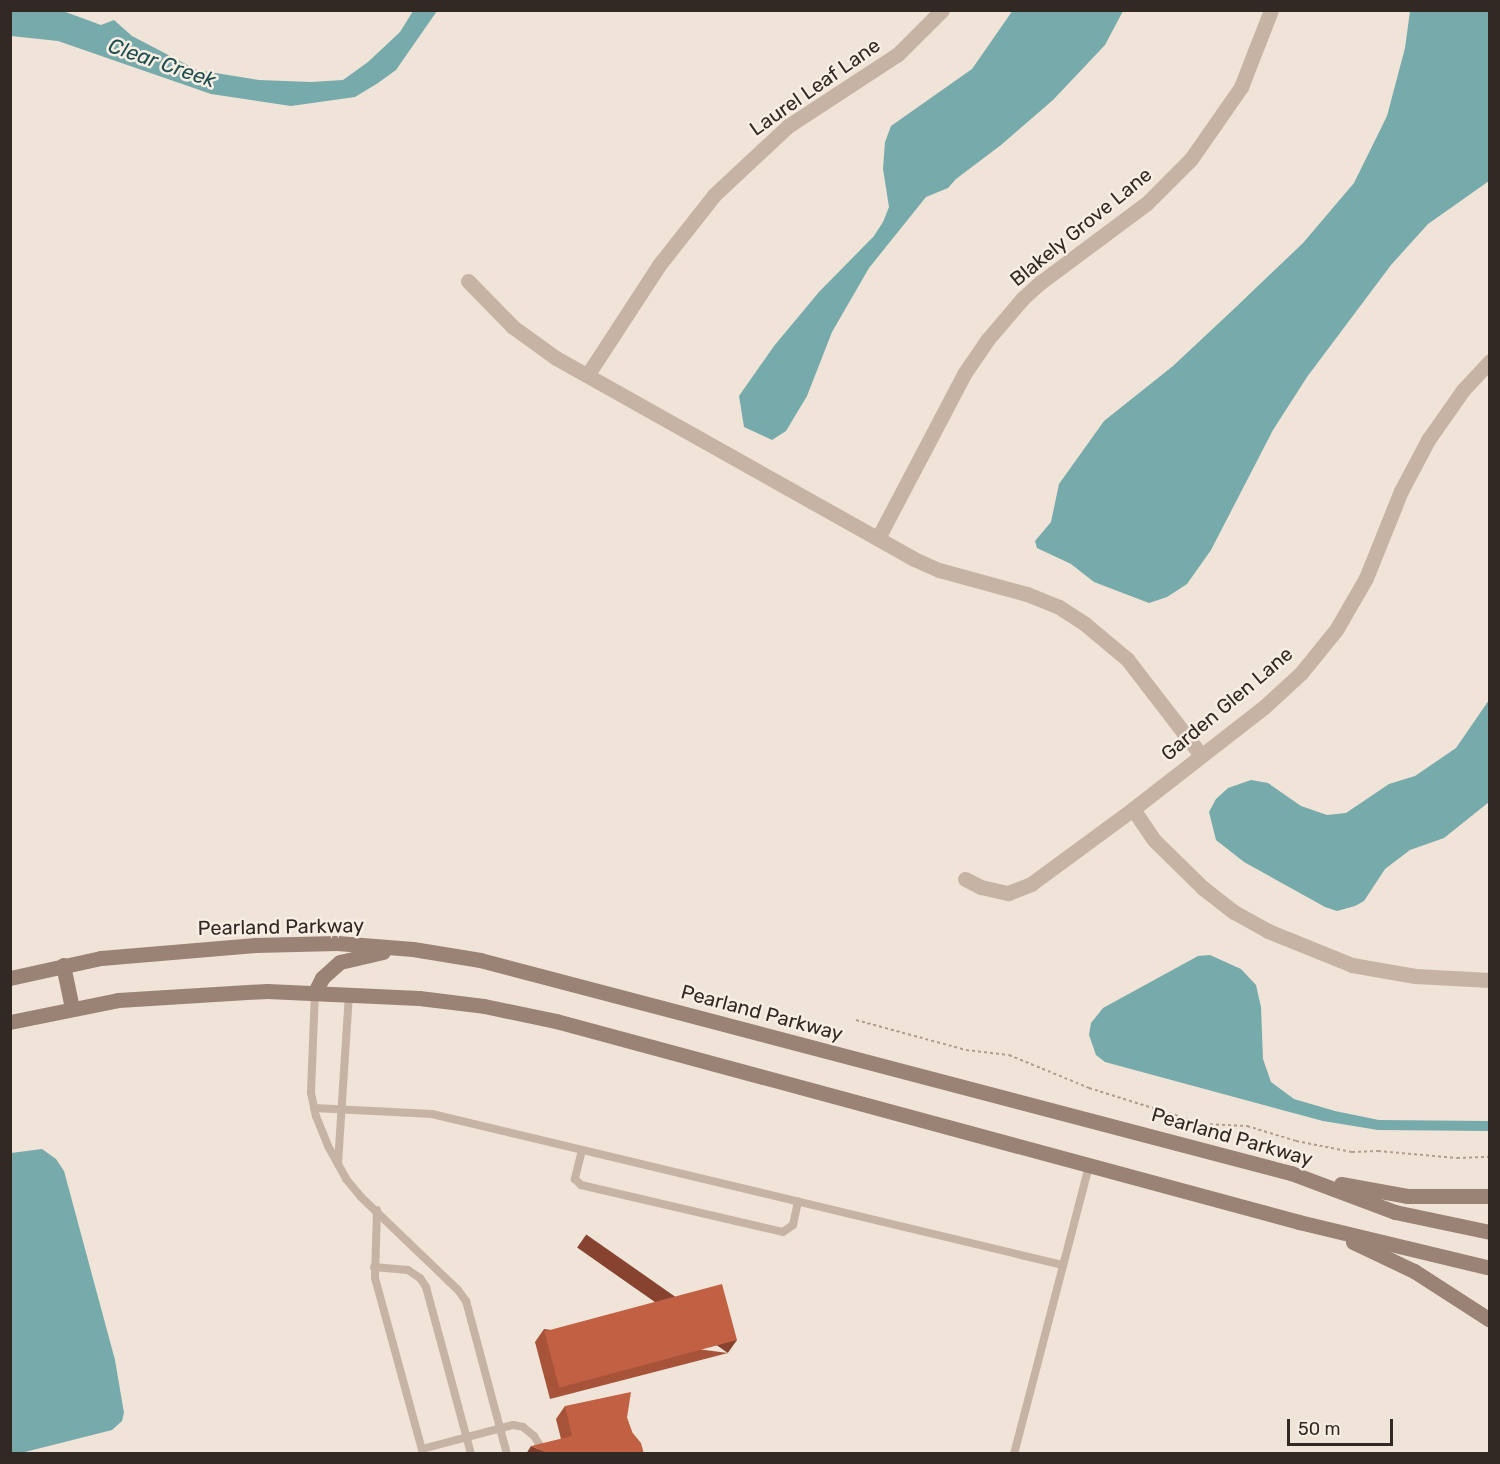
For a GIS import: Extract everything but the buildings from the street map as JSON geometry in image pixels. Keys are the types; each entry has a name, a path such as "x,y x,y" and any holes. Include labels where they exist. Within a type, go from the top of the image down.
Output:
{"main road":[{"name":"Pearland Parkway","path":"10,978 63,964 101,958 255,945 337,943 413,949 480,960 1291,1173 1395,1212 1490,1232"},
{"path":"315,992 322,978 340,962 370,954 413,949"},
{"path":"63,964 72,1008"},
{"path":"10,1022 118,1000 187,994 349,993 484,1006 556,1021 1299,1222 1490,1268"},
{"path":"1291,1173 1407,1196 1490,1196"},
{"path":"1299,1222 1362,1246 1414,1271 1490,1320"}],"street":[{"name":"Laurel Leaf Lane","path":"588,374 659,265 714,195 788,126 898,54 942,10"},
{"name":"Blakely Grove Lane","path":"878,538 964,374 988,339 1023,298 1041,282 1147,203 1191,159 1241,87 1271,10"},
{"path":"468,281 498,314 532,342 914,559 939,570 1027,594 1059,607 1085,624 1127,659 1201,755"},
{"name":"Garden Glen Lane","path":"965,879 994,892 1008,893 1020,889 1133,809 1264,707 1301,673 1336,630 1366,578 1401,491 1428,440 1449,408 1490,361"},
{"path":"1133,809 1154,840 1203,888 1234,912 1268,931 1352,965 1415,976 1490,980"}],"lane":[{"path":"315,992 311,1093 328,1146 346,1179 458,1290 466,1301 507,1454"},
{"path":"339,1164 349,993"},
{"path":"314,1108 432,1114 1063,1265"},
{"path":"582,1150 575,1179 581,1185 783,1232 793,1225 798,1202"},
{"path":"1014,1454 1089,1166"},
{"path":"377,1210 374,1267 423,1451 513,1425 523,1427 534,1436 545,1453"},
{"path":"374,1267 408,1270 420,1278 426,1287 471,1454"}],"path":[{"path":"856,1020 966,1050 1009,1055 1089,1088 1204,1124 1247,1126 1296,1141 1352,1152 1377,1151 1457,1158 1490,1157"}],"water":[{"name":"Clear Creek","path":"11,10 63,11 101,25 114,20 132,36 197,70 259,80 311,82 343,80 368,62 400,32 413,11 437,11 396,70 378,83 355,97 291,106 211,94 58,41 11,36"},
{"path":"1013,10 1123,11 1105,45 1053,100 948,188 926,197 869,268 832,332 807,396 786,431 772,440 744,427 739,396 774,346 819,292 874,236 883,222 889,207 883,169 885,142 891,126 972,69"},
{"path":"1410,11 1489,11 1489,181 1428,224 1391,265 1307,377 1273,430 1211,550 1187,584 1167,597 1149,603 1094,582 1071,564 1037,548 1035,541 1051,522 1059,484 1104,421 1173,366 1236,307 1303,243 1354,183 1387,116 1405,48"},
{"path":"1489,700 1489,802 1444,838 1410,850 1385,869 1364,901 1355,906 1337,911 1325,907 1244,862 1216,840 1209,812 1216,799 1228,788 1251,780 1268,783 1301,806 1327,815 1346,813 1389,784 1415,776 1456,748"},
{"path":"1210,955 1241,969 1256,985 1261,1007 1263,1059 1271,1082 1294,1099 1335,1111 1379,1120 1489,1121 1489,1131 1378,1130 1323,1121 1105,1062 1096,1055 1089,1035 1091,1023 1103,1008 1198,956"},
{"path":"42,1149 56,1159 64,1171 115,1360 124,1413 122,1421 112,1430 21,1453 11,1453 11,1153"}]}
